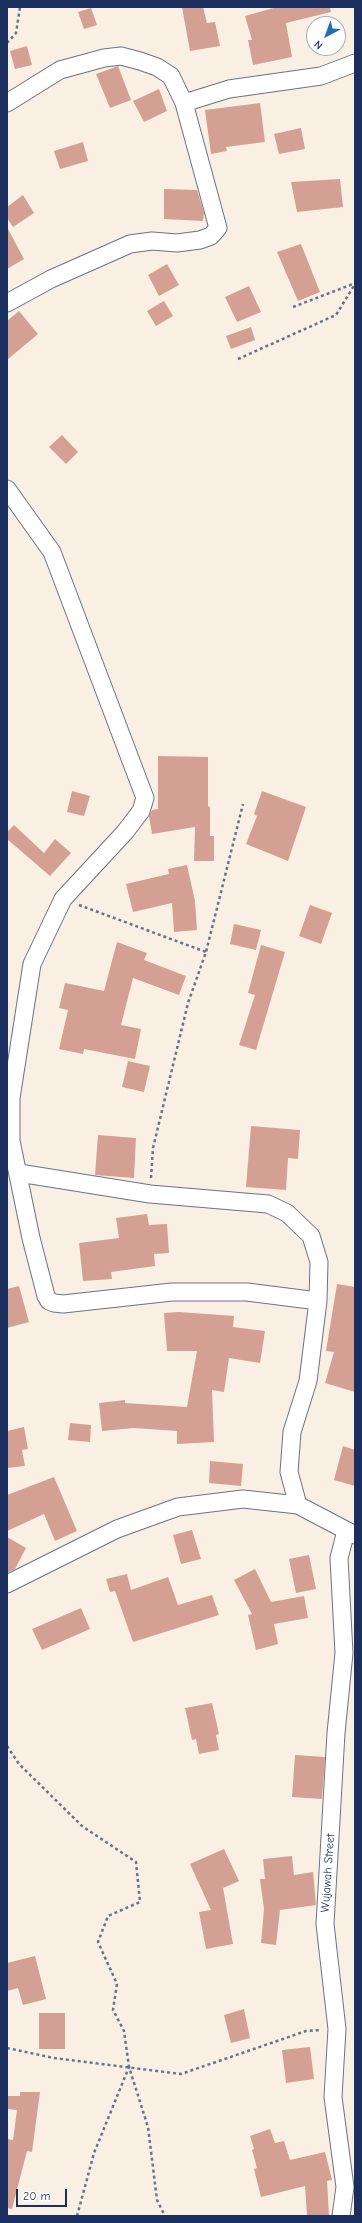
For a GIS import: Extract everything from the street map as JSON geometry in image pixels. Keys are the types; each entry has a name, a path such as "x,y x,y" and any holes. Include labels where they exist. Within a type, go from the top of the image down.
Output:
{"street":[{"path":"7,103 60,70 104,58 121,56 157,67 172,76 184,103 218,228 216,232 200,240 177,243 152,241 130,244 51,279 7,303"},
{"path":"184,103 229,89 320,76 355,63"},
{"path":"7,489 52,552 144,798 141,811 125,832 63,899 32,964 11,1098 11,1141 19,1173 31,1238 46,1296 54,1303 172,1292 247,1292 318,1301"},
{"path":"19,1173 150,1194 268,1204 287,1213 311,1236 320,1262 318,1301 308,1381 292,1432 289,1472 298,1505"},
{"path":"7,1584 117,1529 178,1507 243,1499 298,1505 350,1533"},
{"name":"Wujawah Street","path":"341,2216 345,2187 333,2097 337,2028 325,1924 336,1733 344,1653 339,1558 350,1533"}],"path":[{"path":"7,42 16,33 20,7"},
{"path":"293,307 355,284"},
{"path":"238,359 336,314 355,284"},
{"path":"150,1194 153,1148 188,1003 206,952 243,804"},
{"path":"63,899 206,952"},
{"path":"7,1746 19,1764 82,1826 136,1862 140,1902 108,1916 98,1942 117,1984 113,2010 124,2031 128,2067 148,2127 157,2200 165,2216"},
{"path":"7,2048 54,2058 181,2074 306,2031 337,2028"},
{"path":"77,2216 94,2153 128,2067"}],"building":[{"path":"182,7 203,7 207,23 215,22 220,46 190,51"},
{"path":"277,7 330,7 331,12 315,16 306,16 306,18 286,23 292,57 253,65 248,40 252,40 245,16"},
{"path":"91,8 97,25 84,29 78,12"},
{"path":"27,46 32,65 15,69 10,51"},
{"path":"118,66 131,100 110,108 96,74"},
{"path":"159,89 167,111 144,122 133,101"},
{"path":"260,103 265,142 226,147 227,151 211,154 205,110"},
{"path":"301,128 305,149 279,154 274,134"},
{"path":"83,142 88,161 60,169 54,151"},
{"path":"340,179 343,207 297,212 291,182"},
{"path":"164,189 197,190 204,213 203,221 164,219"},
{"path":"23,195 34,213 13,227 7,218 7,207"},
{"path":"7,227 24,259 7,269"},
{"path":"301,244 320,292 298,301 277,252"},
{"path":"167,264 179,285 159,296 148,275"},
{"path":"249,286 261,312 237,322 225,297"},
{"path":"164,301 173,316 156,326 147,311"},
{"path":"19,311 38,334 7,360 7,321"},
{"path":"251,327 255,340 231,349 226,336"},
{"path":"62,435 78,452 66,464 49,447"},
{"path":"158,756 208,757 208,806 210,807 210,836 214,836 214,861 194,861 195,827 152,834 149,816 152,810 158,809"},
{"path":"72,791 90,796 84,816 67,812"},
{"path":"262,791 306,807 288,861 246,844 257,816 254,814"},
{"path":"14,825 44,853 55,839 71,853 50,876 7,839 7,832"},
{"path":"187,865 195,901 197,930 174,932 172,903 133,912 126,884 169,874 168,869"},
{"path":"310,905 332,913 321,944 299,936"},
{"path":"234,924 261,930 256,950 230,944"},
{"path":"117,942 147,953 144,960 186,976 179,995 133,978 121,1025 141,1029 135,1059 84,1049 83,1054 59,1049 68,1010 59,1008 65,983 104,991"},
{"path":"261,945 285,952 256,1050 239,1045 255,995 248,993"},
{"path":"128,1061 150,1066 144,1092 122,1087"},
{"path":"251,1126 300,1130 298,1159 288,1158 286,1190 246,1187"},
{"path":"98,1135 136,1138 134,1178 95,1175"},
{"path":"147,1214 149,1225 167,1224 169,1253 154,1254 155,1266 111,1272 112,1279 83,1281 79,1243 119,1238 116,1218"},
{"path":"337,1284 355,1287 355,1392 325,1383 334,1352 326,1351"},
{"path":"19,1286 29,1322 7,1328 7,1289"},
{"path":"179,1312 234,1316 233,1327 265,1331 260,1363 229,1358 224,1392 212,1390 214,1442 177,1444 177,1431 134,1428 102,1431 99,1403 125,1400 125,1403 187,1407 197,1351 167,1351 164,1313"},
{"path":"70,1423 91,1425 90,1442 68,1440"},
{"path":"24,1427 28,1449 22,1450 25,1466 7,1468 7,1431"},
{"path":"343,1446 355,1450 355,1486 334,1480"},
{"path":"210,1461 243,1464 241,1486 209,1483"},
{"path":"54,1477 77,1531 55,1541 44,1514 7,1531 7,1495"},
{"path":"192,1530 201,1559 181,1564 173,1535"},
{"path":"7,1537 26,1548 15,1569 7,1573"},
{"path":"309,1555 316,1589 296,1593 289,1559"},
{"path":"255,1569 271,1602 304,1596 308,1618 274,1624 278,1644 256,1650 248,1615 252,1614 234,1580"},
{"path":"127,1574 131,1590 168,1577 178,1605 212,1595 219,1615 133,1642 115,1591 110,1592 106,1579"},
{"path":"81,1608 90,1629 42,1650 32,1629"},
{"path":"212,1703 219,1734 216,1735 219,1750 199,1754 196,1739 192,1740 185,1708"},
{"path":"295,1755 325,1757 322,1799 292,1797"},
{"path":"224,1849 239,1881 223,1888 233,1944 206,1949 199,1912 211,1910 190,1864"},
{"path":"292,1856 294,1875 313,1872 316,1905 280,1910 276,1945 261,1943 264,1909 260,1879 265,1879 263,1859"},
{"path":"35,1956 46,1999 23,2005 18,1988 7,1991 7,1963"},
{"path":"244,2009 250,2038 231,2043 224,2015"},
{"path":"39,2013 65,2013 65,2049 39,2049"},
{"path":"310,2047 314,2079 286,2083 282,2050"},
{"path":"20,2092 40,2092 32,2152 27,2151 12,2209 7,2208 7,2139 13,2140 17,2110 7,2109 7,2096 20,2096"},
{"path":"270,2129 275,2143 284,2141 290,2160 325,2152 332,2180 327,2181 329,2215 307,2216 305,2186 261,2197 254,2169 257,2168 250,2136"}]}
